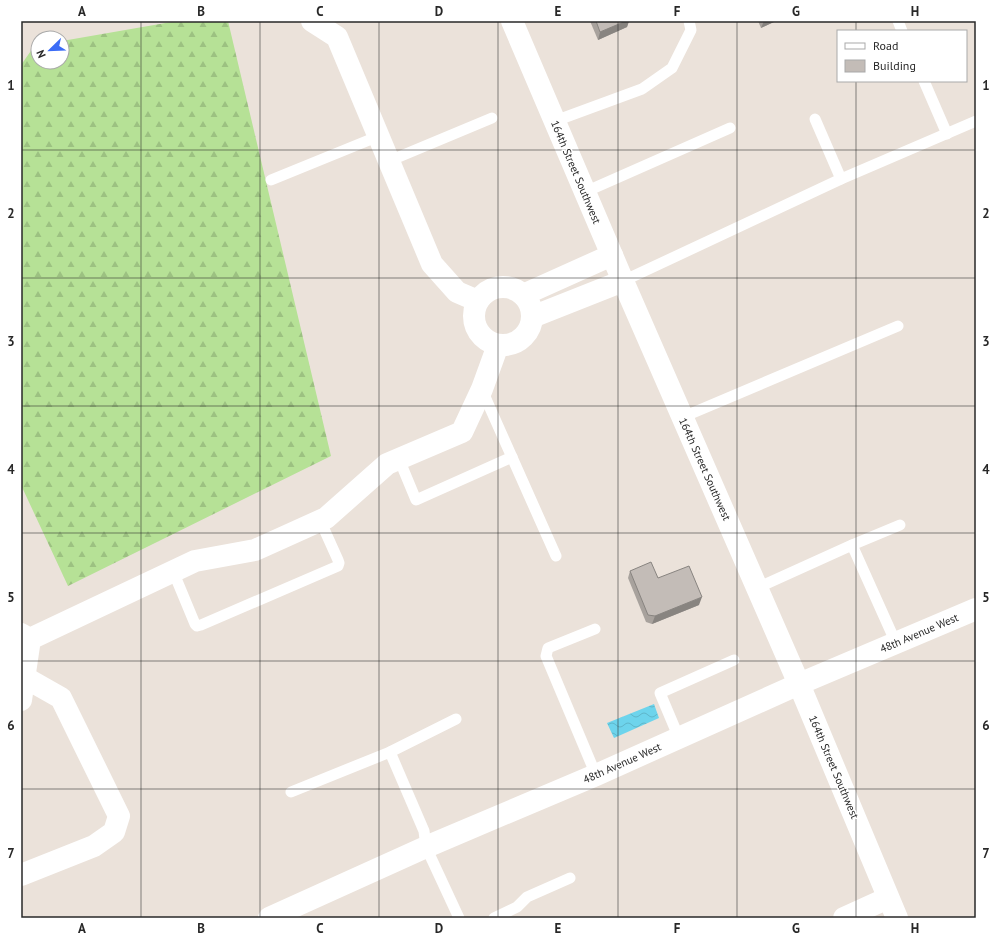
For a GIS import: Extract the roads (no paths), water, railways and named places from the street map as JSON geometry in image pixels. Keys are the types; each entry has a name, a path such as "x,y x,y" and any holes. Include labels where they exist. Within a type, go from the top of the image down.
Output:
{"street":[{"path":"312,21 337,37 432,264 456,292 478,301"},
{"name":"164th Street Southwest","path":"512,21 623,281 799,684 897,918"},
{"path":"523,295 612,255"},
{"path":"532,317 623,281"},
{"path":"499,287 508,287 523,295 531,309 532,317 528,331 518,342 508,345 498,345 489,342 476,328 474,310 478,301 491,289 499,287"},
{"path":"21,700 26,636 195,561 255,550 326,518 387,464 462,432 482,389 498,345"},
{"name":"48th Avenue West","path":"269,918 426,847 596,775 799,684 976,609"},
{"path":"21,876 94,846 114,832 119,816 61,698 24,677"},
{"path":"844,918 888,898"}],"lane":[{"path":"554,121 642,89 672,68 691,30 689,21"},
{"path":"924,82 947,134"},
{"path":"389,161 492,118"},
{"path":"815,119 841,179"},
{"path":"623,281 841,179 947,134 976,120"},
{"path":"585,192 730,128"},
{"path":"271,180 379,136"},
{"path":"683,417 898,326"},
{"path":"482,389 556,556"},
{"path":"399,459 416,500 512,458"},
{"path":"173,571 195,624 197,626 201,625 338,566 338,560 320,520"},
{"path":"757,588 900,525"},
{"path":"852,545 896,643"},
{"path":"595,629 548,648 546,656 596,775"},
{"path":"679,738 660,693 734,660"},
{"path":"291,792 390,752 456,719"},
{"path":"390,752 424,831 426,847 459,918"},
{"path":"494,918 517,907 527,897 570,878"}],"water":[{"path":"654,704 659,718 614,738 607,723"}]}
